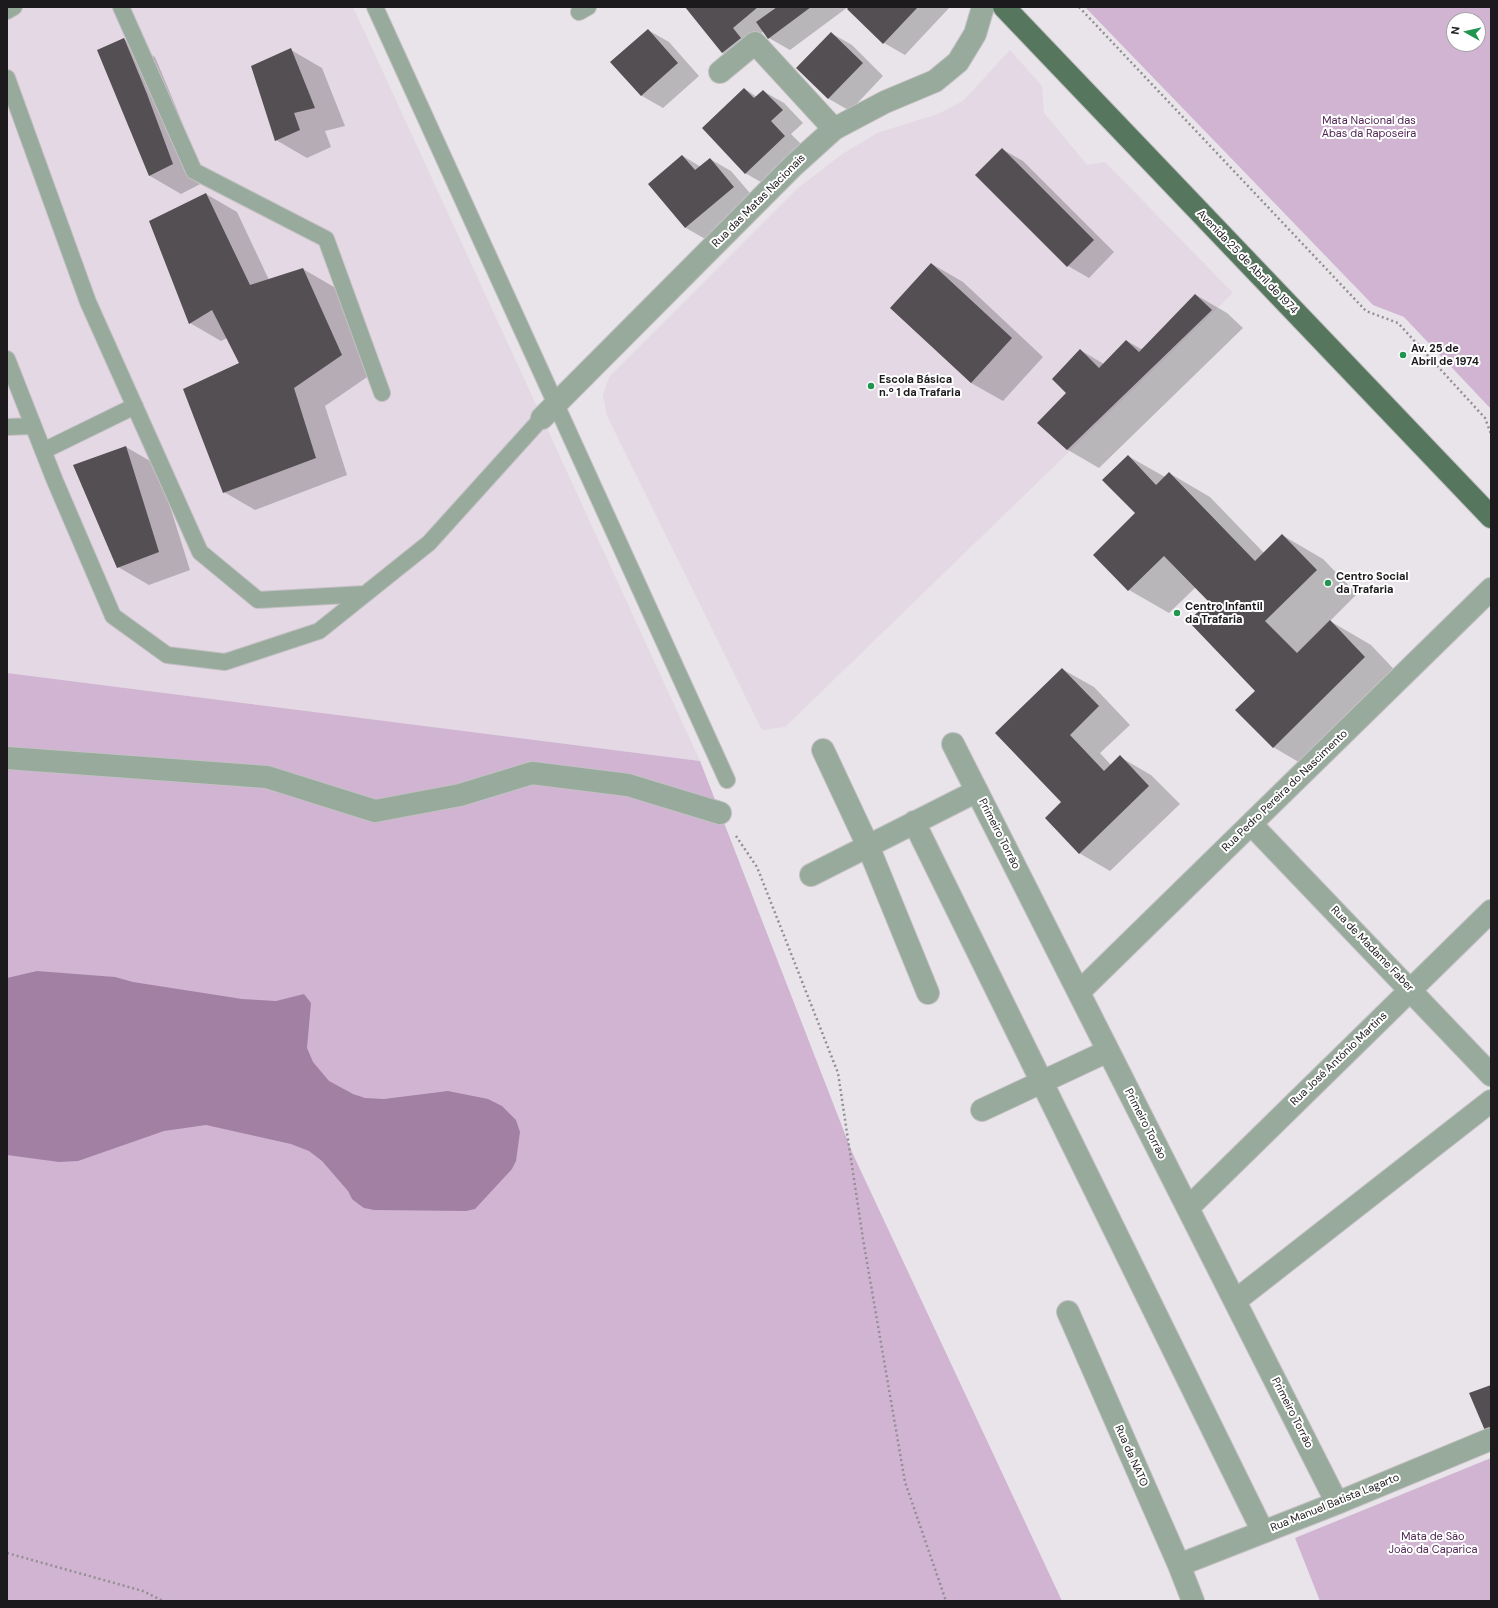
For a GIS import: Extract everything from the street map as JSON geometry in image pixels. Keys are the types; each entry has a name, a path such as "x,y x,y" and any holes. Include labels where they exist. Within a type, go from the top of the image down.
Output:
{"main road":[{"name":"Avenida 25 de Abril de 1974","path":"1004,7 1491,517"}],"street":[{"name":"Rua das Matas Nacionais","path":"549,411 793,166 834,129 885,102 935,81 958,62 975,34 983,7"},
{"path":"720,72 755,43 834,129"},
{"name":"Rua Pedro Pereira do Nascimento","path":"1079,992 1491,589"},
{"name":"Primeiro Torrão","path":"953,744 1337,1503"},
{"path":"823,750 868,846 928,993"},
{"path":"7,758 267,777 375,811 460,795 532,773 628,785 720,813"},
{"path":"810,875 977,791"},
{"path":"914,822 1262,1532"},
{"name":"Rua de Madame Faber","path":"1251,824 1491,1075"},
{"name":"Rua José António Martins","path":"1188,1208 1491,911"},
{"path":"982,1110 1108,1051"},
{"path":"1235,1301 1491,1101"},
{"name":"Rua da NATO","path":"1068,1312 1179,1565 1193,1601"},
{"name":"Rua Manuel Batista Lagarto","path":"1179,1565 1337,1503 1491,1439"}],"lane":[{"path":"7,11 14,7"},
{"path":"121,7 194,171 326,239 382,393"},
{"path":"375,7 549,411 727,780"},
{"path":"7,78 88,302 200,552 258,600 365,594"},
{"path":"7,359 43,451 113,616 167,655 225,662 319,631 429,543 549,411"},
{"path":"43,451 135,406"},
{"path":"7,428 33,426"}],"path":[{"path":"1079,7 1366,311 1398,323 1485,418 1491,434"},
{"path":"720,813 757,867 838,1073 863,1239 905,1482 946,1601"},
{"path":"7,1553 143,1591 163,1601"}],"shaded area":[{"path":"7,7 353,7 700,761 7,673"},
{"name":"Escola Básica n.º 1 da Trafaria","path":"1010,50 1042,86 1044,113 1087,165 1105,162 1233,293 785,727 762,730 607,416 603,395 609,377 798,188 841,155 877,133 938,114 963,101"},
{"path":"37,971 115,977 133,982 242,999 276,1001 304,994 311,1003 307,1048 313,1062 329,1081 353,1094 365,1098 384,1099 448,1091 488,1099 502,1106 516,1120 520,1132 516,1161 512,1169 475,1209 466,1211 374,1210 364,1208 352,1199 348,1191 322,1161 309,1151 291,1144 206,1125 164,1131 78,1161 59,1162 7,1155 7,978"}],"green space":[{"name":"Mata Nacional das Abas da Raposeira","path":"1085,7 1491,7 1491,409 1404,317 1373,305"},
{"path":"7,673 700,761 852,1152 1062,1601 7,1601"},
{"name":"Mata de São João da Caparica","path":"1491,1458 1491,1601 1320,1601 1295,1538"}],"building":[{"path":"685,7 758,7 733,28 741,38 722,53"},
{"path":"777,7 811,7 768,39 756,22"},
{"path":"849,7 918,7 883,44 847,9"},
{"path":"648,29 678,63 641,96 610,62"},
{"path":"831,32 863,63 828,99 796,68"},
{"path":"124,38 173,164 149,176 97,50"},
{"path":"291,48 315,108 294,113 300,130 275,141 251,66"},
{"path":"744,88 754,98 763,90 783,110 771,121 785,136 745,174 702,128"},
{"path":"1002,148 1094,240 1067,267 975,175"},
{"path":"682,155 695,170 710,158 734,187 685,228 648,184"},
{"path":"206,193 250,285 303,268 342,355 294,388 316,458 223,493 183,389 239,363 212,310 189,324 149,221"},
{"path":"931,263 1012,338 971,383 890,308"},
{"path":"1195,294 1212,310 1067,450 1037,423 1066,393 1052,379 1080,349 1099,368 1126,340 1139,352"},
{"path":"126,446 159,552 117,568 73,465"},
{"path":"1128,455 1156,485 1169,472 1255,561 1282,534 1317,570 1265,621 1297,653 1330,620 1365,657 1273,748 1235,710 1255,691 1188,621 1209,602 1164,556 1128,591 1093,555 1135,513 1102,480"},
{"path":"1062,668 1099,706 1070,735 1104,771 1120,755 1149,786 1079,854 1045,818 1061,802 995,733"},
{"path":"1491,1385 1491,1431 1486,1433 1469,1393"}],"place":[{"name":"Av. 25 de Abril de 1974","path":"1403,355"},
{"name":"Escola Básica n.º 1 da Trafaria","path":"871,386"},
{"name":"Centro Social da Trafaria","path":"1328,583"},
{"name":"Centro Infantil da Trafaria","path":"1177,613"}]}
